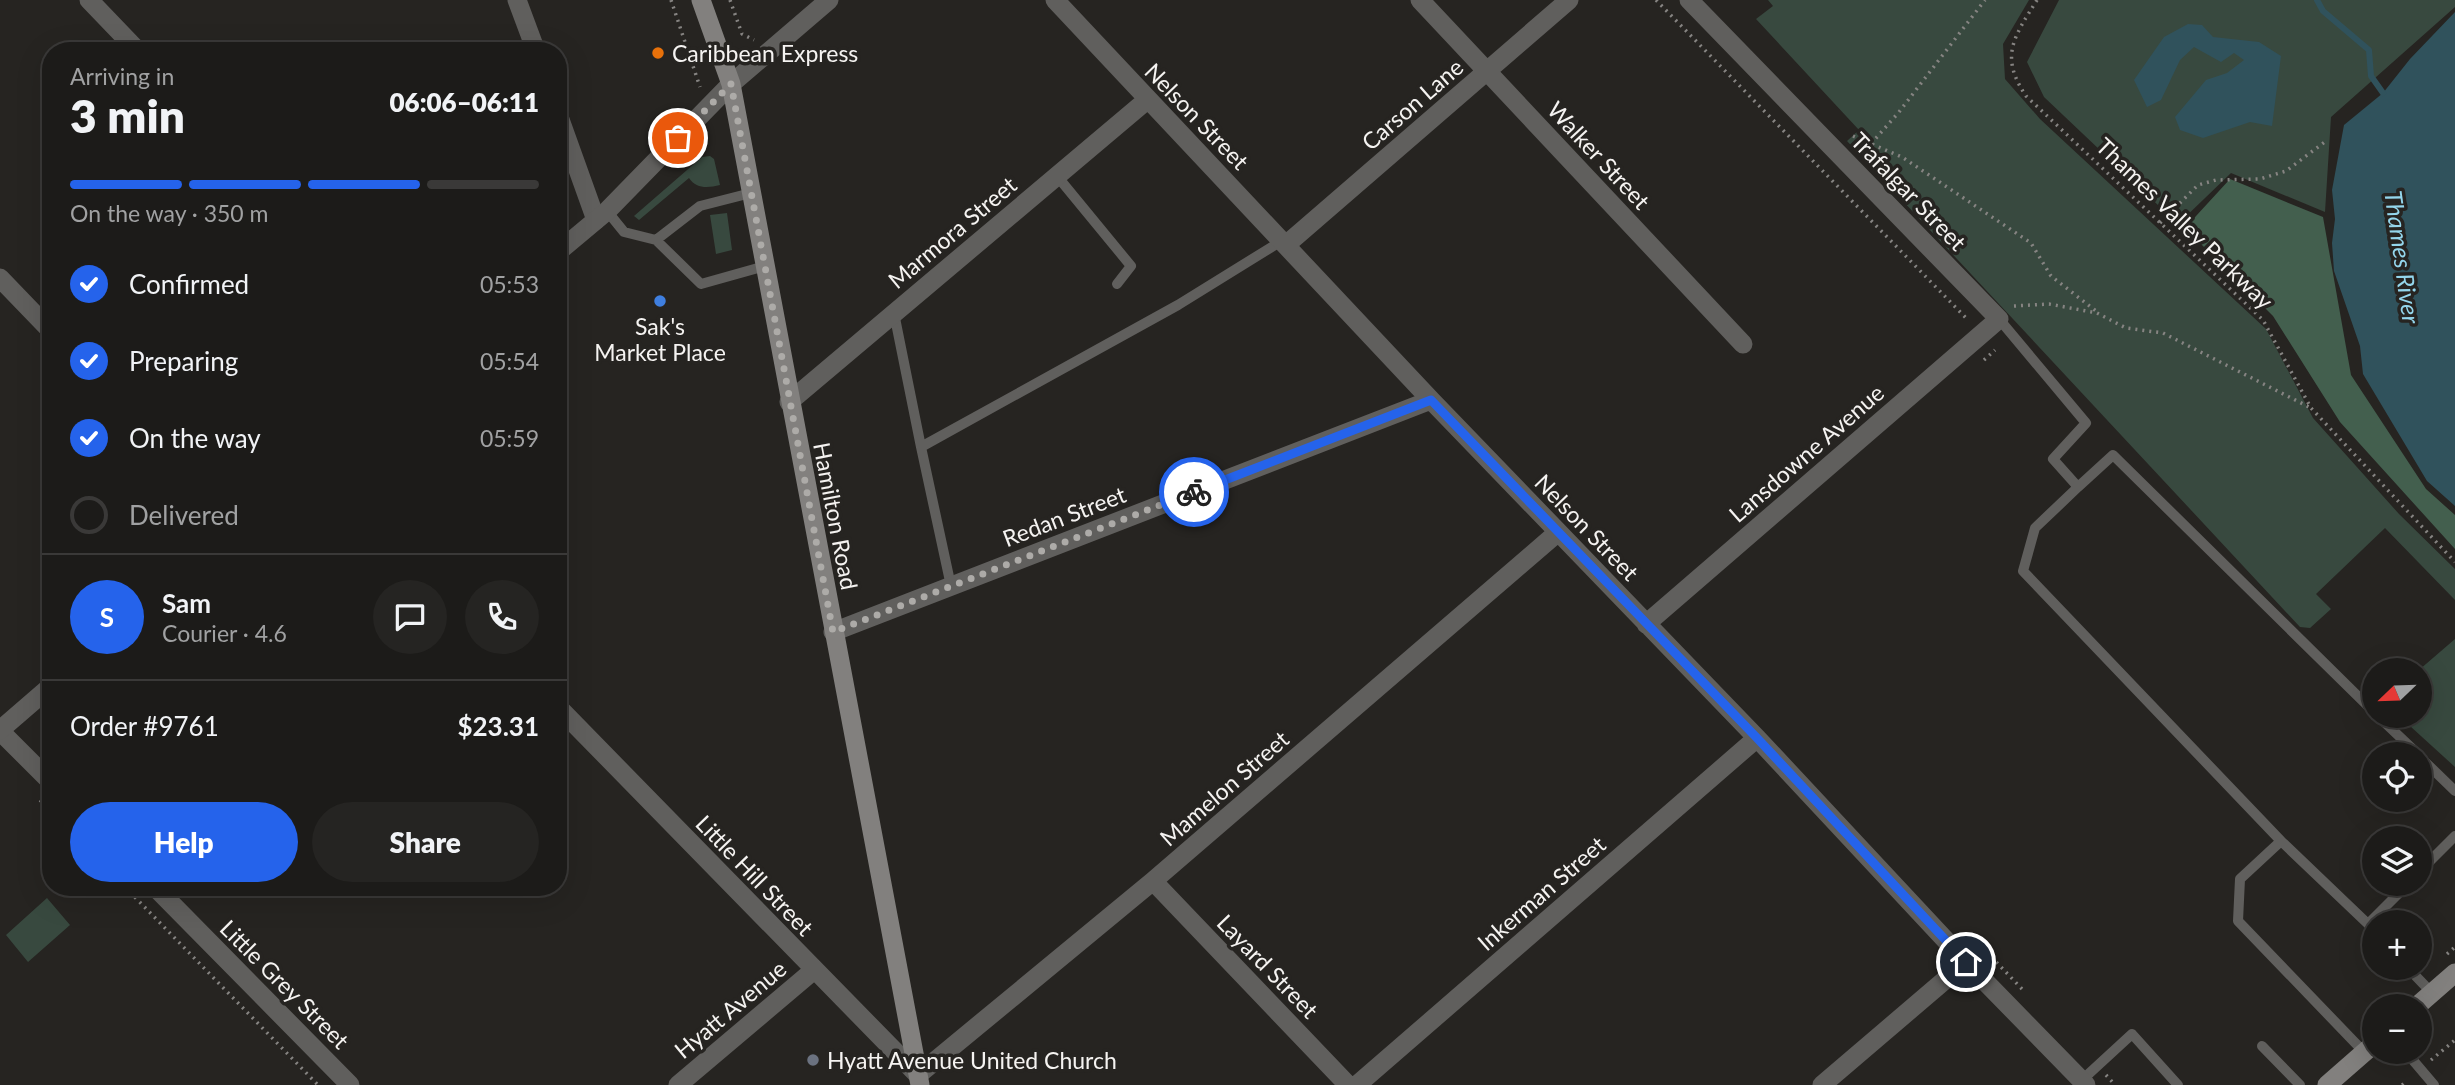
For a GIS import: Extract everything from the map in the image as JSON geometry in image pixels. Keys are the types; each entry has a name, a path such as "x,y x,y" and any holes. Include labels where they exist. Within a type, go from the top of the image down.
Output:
{"main road":[{"name":"Hamilton Road","path":"703,1 731,84 919,1080"},
{"path":"2432,993 2455,973"},
{"path":"2327,1085 2362,1055"}],"street":[{"path":"89,0 129,42"},
{"path":"517,0 533,42"},
{"path":"567,245 602,216 731,84 829,0"},
{"name":"Nelson Street","path":"1055,0 1557,533 1757,738 1966,962 2084,1083"},
{"name":"Walker Street","path":"1420,0 1743,344"},
{"name":"Carson Lane","path":"1285,242 1569,0"},
{"name":"Trafalgar Street","path":"1689,0 1994,314"},
{"name":"Marmora Street","path":"789,402 1147,100"},
{"path":"567,135 602,216"},
{"path":"0,278 42,322"},
{"name":"Lansdowne Avenue","path":"1646,624 1994,314"},
{"name":"Redan Street","path":"833,632 1431,400"},
{"name":"Mamelon Street","path":"919,1080 1557,533"},
{"path":"42,694 0,731 42,773"},
{"name":"Little Hill Street","path":"567,716 919,1080"},
{"name":"Inkerman Street","path":"1357,1085 1757,738"},
{"name":"Layard Street","path":"1153,881 1348,1085"},
{"name":"Little Grey Street","path":"164,896 350,1085"},
{"path":"1822,1085 1966,962"},
{"name":"Hyatt Avenue","path":"678,1085 814,970"}],"lane":[{"path":"1057,176 1131,266 1117,284"},
{"path":"656,240 700,206 751,193"},
{"path":"602,216 624,232 656,240 701,284 765,266"},
{"path":"921,447 1178,305 1285,242"},
{"path":"894,313 951,586"},
{"name":"Trafalgar Street","path":"1994,314 2086,423 2053,458 2078,487"},
{"path":"2362,700 2113,455 2035,528 2023,571 2281,841 2362,918"},
{"path":"2390,728 2405,742"},
{"path":"2432,768 2455,790"},
{"path":"2432,859 2455,836"},
{"path":"2281,841 2240,879 2238,921 2362,1040"},
{"path":"2386,910 2398,896"},
{"path":"2420,980 2432,993"},
{"path":"2084,1083 2097,1066 2132,1034 2178,1085"},
{"path":"2262,1046 2300,1085"},
{"path":"2416,1064 2434,1085"}],"path":[{"path":"671,0 701,86 691,95"},
{"path":"730,0 743,34 752,41 762,34"},
{"path":"1656,0 1968,320"},
{"path":"1850,166 1913,95 1985,0"},
{"name":"Thames Valley Parkway","path":"2037,0 2015,36 2011,48 2011,65 2021,88 2030,100 2263,320 2311,408 2455,562"},
{"path":"1853,136 1902,156 2031,243 2051,276 2097,313 2126,328 2173,337 2311,408"},
{"path":"2160,223 2198,185 2216,180 2260,179 2286,171 2326,141"},
{"path":"1994,314 2001,306 2049,304 2097,313"},
{"path":"1975,368 1996,350"},
{"path":"134,896 318,1085"},
{"path":"1972,937 2030,997"},
{"path":"2432,1058 2455,1040"},
{"path":"2097,1066 2116,1085"},
{"path":"2402,1085 2407,1081"}],"green space":[{"path":"1768,0 2029,0 2003,44 2005,79 2040,119 2266,329 2313,418 2399,514 2455,569 2455,600 2385,528 2316,594 2331,609 2310,628 2300,627 1847,141 1859,130 1756,19 1773,6"},
{"path":"2059,0 2455,0 2455,7 2331,117 2325,212 2231,173 2178,224 2044,97 2027,62"},
{"path":"710,156 714,159 720,185 703,187 689,178 639,220 634,216 702,157"},
{"path":"2230,179 2323,217 2351,375 2426,489 2455,515 2455,549 2340,422 2273,316 2185,228"},
{"path":"727,213 732,250 716,254 710,215"},
{"path":"2455,639 2455,767 2432,746 2432,742 2428,742 2412,728 2432,728 2432,659"},
{"path":"47,898 70,925 28,962 6,935"}],"water":[{"name":"Thames River","path":"2455,12 2455,506 2427,481 2363,374 2360,346 2334,271 2332,243 2335,219 2332,190 2344,125 2383,93 2410,59"},
{"path":"2188,24 2202,25 2213,37 2259,42 2281,56 2272,126 2250,122 2203,138 2180,130 2175,117 2206,80 2227,73 2244,60 2234,53 2221,62 2194,47 2180,60 2161,100 2147,107 2134,80 2164,37"}],"waterway":[{"path":"2317,0 2323,11 2369,50 2371,76 2383,93"}],"way so far":[{"path":"678,138 731,84 833,632 1194,492"}],"place":[{"name":"Caribbean Express","path":"658,53"},
{"name":"Sak's Market Place","path":"660,301"},
{"name":"Hyatt Avenue United Church","path":"813,1060"}],"route":[{"path":"1194,492 1431,400 1757,738 1966,962"}]}
